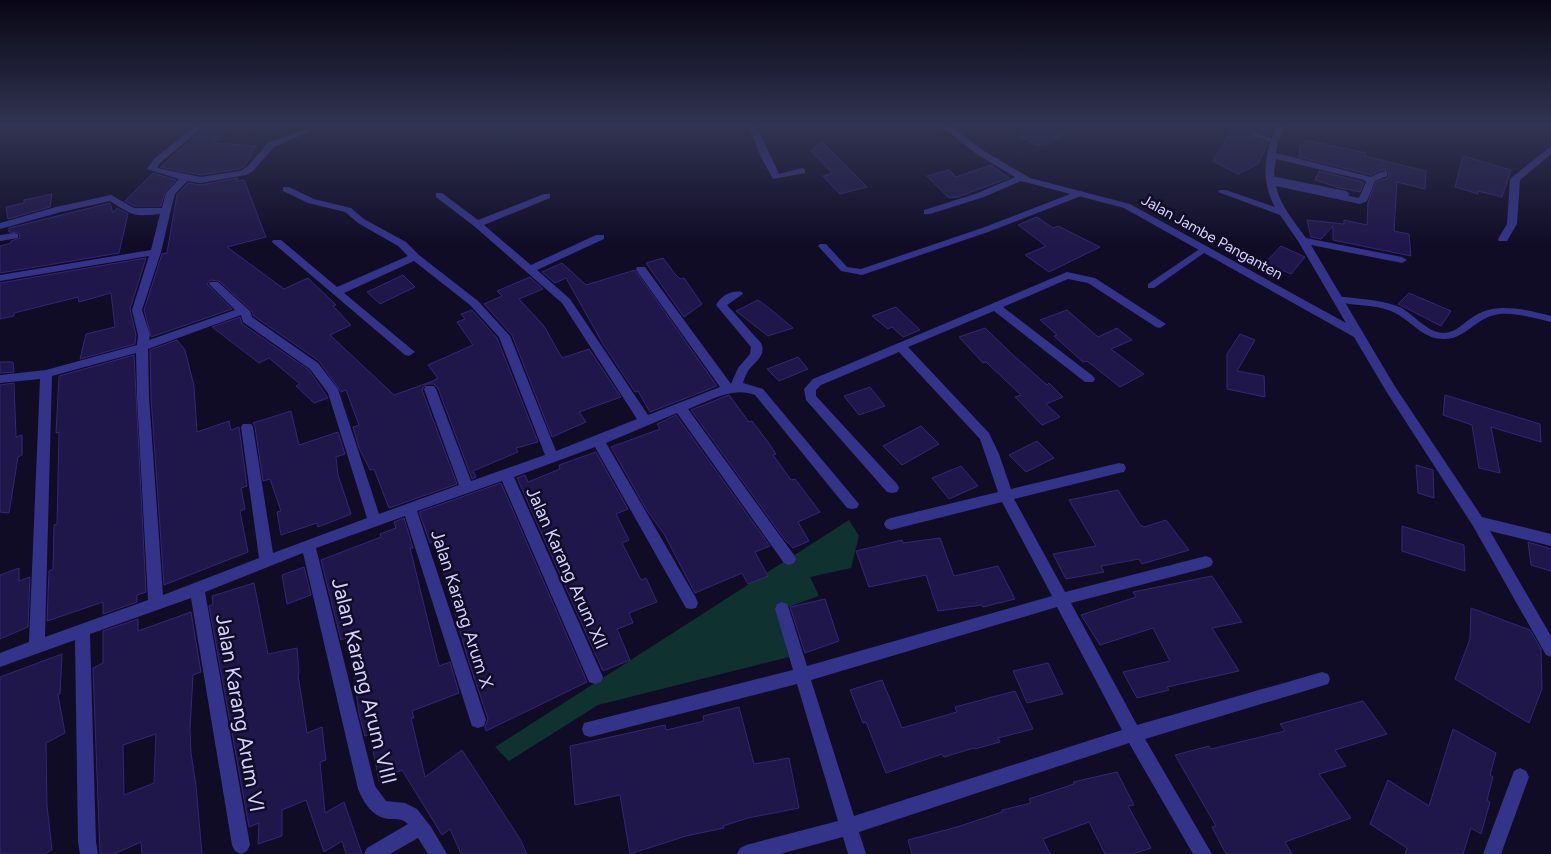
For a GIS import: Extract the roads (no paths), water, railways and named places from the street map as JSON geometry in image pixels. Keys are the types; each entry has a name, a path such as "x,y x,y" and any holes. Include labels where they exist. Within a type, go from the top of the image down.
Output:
{"street":[{"path":"155,165 152,169 185,178 212,179 247,172 253,165"},
{"path":"769,165 776,177 802,171"},
{"name":"Jalan Jambe Panganten","path":"1001,165 1028,180 1127,206 1357,334"},
{"path":"1271,165 1269,179 1283,213 1303,240 1390,388 1478,522 1551,650"},
{"path":"1311,165 1371,180 1384,174"},
{"path":"1503,239 1512,224 1515,179 1532,165"},
{"path":"156,604 142,347 143,330 137,310 156,252 171,193 185,178"},
{"path":"1269,179 1360,201 1364,199 1371,180"},
{"path":"927,212 1028,180"},
{"path":"286,189 311,201 348,210 361,221 402,244 415,257 474,303 504,336 552,457"},
{"path":"1223,192 1283,213"},
{"path":"439,195 477,224 566,301 645,421"},
{"path":"477,224 547,196"},
{"path":"0,226 59,209 111,198 116,199 125,209 135,212 167,210"},
{"path":"0,238 14,236"},
{"path":"530,270 600,237"},
{"path":"1303,240 1402,260"},
{"path":"277,242 409,352"},
{"path":"0,278 156,252"},
{"path":"336,292 415,257"},
{"path":"641,269 732,388"},
{"path":"892,488 810,397 810,389 817,382 1068,275 1091,280 1160,324"},
{"path":"214,284 246,314 247,319 314,366 334,392 375,522"},
{"path":"732,388 743,369 756,355 758,350 757,346 721,305 724,300 738,294"},
{"path":"996,307 1089,379"},
{"path":"0,379 46,374 142,347 242,311"},
{"path":"901,347 985,436 994,454 1006,496 1133,734 1203,854"},
{"path":"37,646 46,374"},
{"path":"0,660 197,589 308,545 598,441 732,388 746,387 759,392 852,504"},
{"path":"430,389 467,488"},
{"path":"680,408 789,559"},
{"path":"247,428 267,561"},
{"path":"598,441 691,603"},
{"path":"891,524 1119,468"},
{"name":"Jalan Karang Arum XII","path":"506,474 595,677"},
{"name":"Jalan Karang Arum X","path":"410,510 478,720"},
{"path":"1478,522 1551,540"},
{"name":"Jalan Karang Arum VIII","path":"308,545 367,789 379,808 412,815 438,854"},
{"path":"590,729 802,675 1062,599 1206,562"},
{"name":"Jalan Karang Arum VI","path":"197,589 241,845"},
{"path":"782,609 857,854"},
{"path":"82,631 87,842 89,854"},
{"path":"746,854 848,827 1133,734 1322,679"},
{"path":"1492,854 1520,777"},
{"path":"373,854 419,827"}],"lane":[{"path":"1269,179 1346,194"},
{"path":"823,246 844,269 862,272 985,230 1078,194"},
{"path":"1151,286 1204,248"},
{"path":"1337,299 1390,307 1429,332 1448,336 1482,316 1491,313 1516,312 1551,319"}]}
